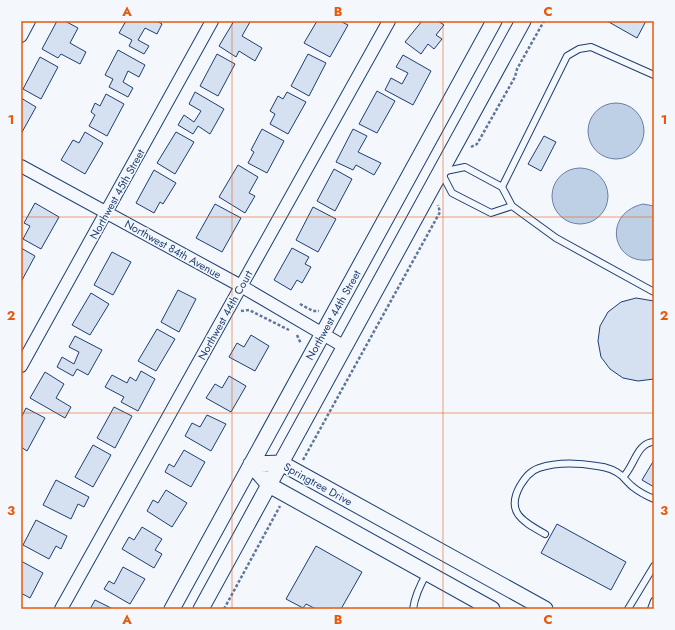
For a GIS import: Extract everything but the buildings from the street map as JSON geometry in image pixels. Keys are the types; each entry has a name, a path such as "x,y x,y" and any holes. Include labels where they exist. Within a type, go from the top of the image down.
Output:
{"street":[{"path":"21,36 29,21"},
{"name":"Northwest 45th Street","path":"21,366 212,21"},
{"name":"Northwest 44th Court","path":"61,609 389,21"},
{"name":"Northwest 44th Street","path":"172,609 494,21"},
{"path":"201,609 345,347 444,178 523,21"},
{"path":"418,160 444,178"},
{"name":"Northwest 84th Avenue","path":"21,166 241,286 345,347"},
{"name":"Springtree Drive","path":"251,464 281,463 545,609"},
{"path":"251,464 269,485 492,609"}],"lane":[{"path":"502,187 567,56 579,49 591,48 654,75"},
{"path":"512,206 491,213 452,193 444,178 465,167 502,187 512,206 556,238 654,292"},
{"path":"623,477 643,446 649,442 654,442"},
{"path":"545,534 524,522 520,518 515,506 515,496 528,474 534,470 550,465 578,464 598,466 610,469 623,477 632,487 654,499"},
{"path":"628,609 654,566"},
{"path":"413,609 414,599 419,586 427,573"},
{"path":"651,609 654,601"}],"path":[{"path":"469,148 477,144 515,77 517,69 544,21"},
{"path":"297,472 440,212 438,203 444,178"},
{"path":"295,301 313,311 317,312 322,309"},
{"path":"235,314 240,311 249,310 298,335 302,347"},
{"path":"224,609 286,494"}],"water":[{"path":"610,103 622,103 632,107 640,115 644,125 644,137 640,147 632,155 622,159 610,159 600,155 592,147 588,137 588,125 592,115 600,107"},
{"path":"574,168 586,168 600,176 608,190 606,207 600,216 586,224 574,224 564,219 557,212 552,202 552,190 557,180 564,173"},
{"path":"643,204 654,206 654,259 640,260 629,256 621,249 617,239 617,228 621,218 629,210"}]}
